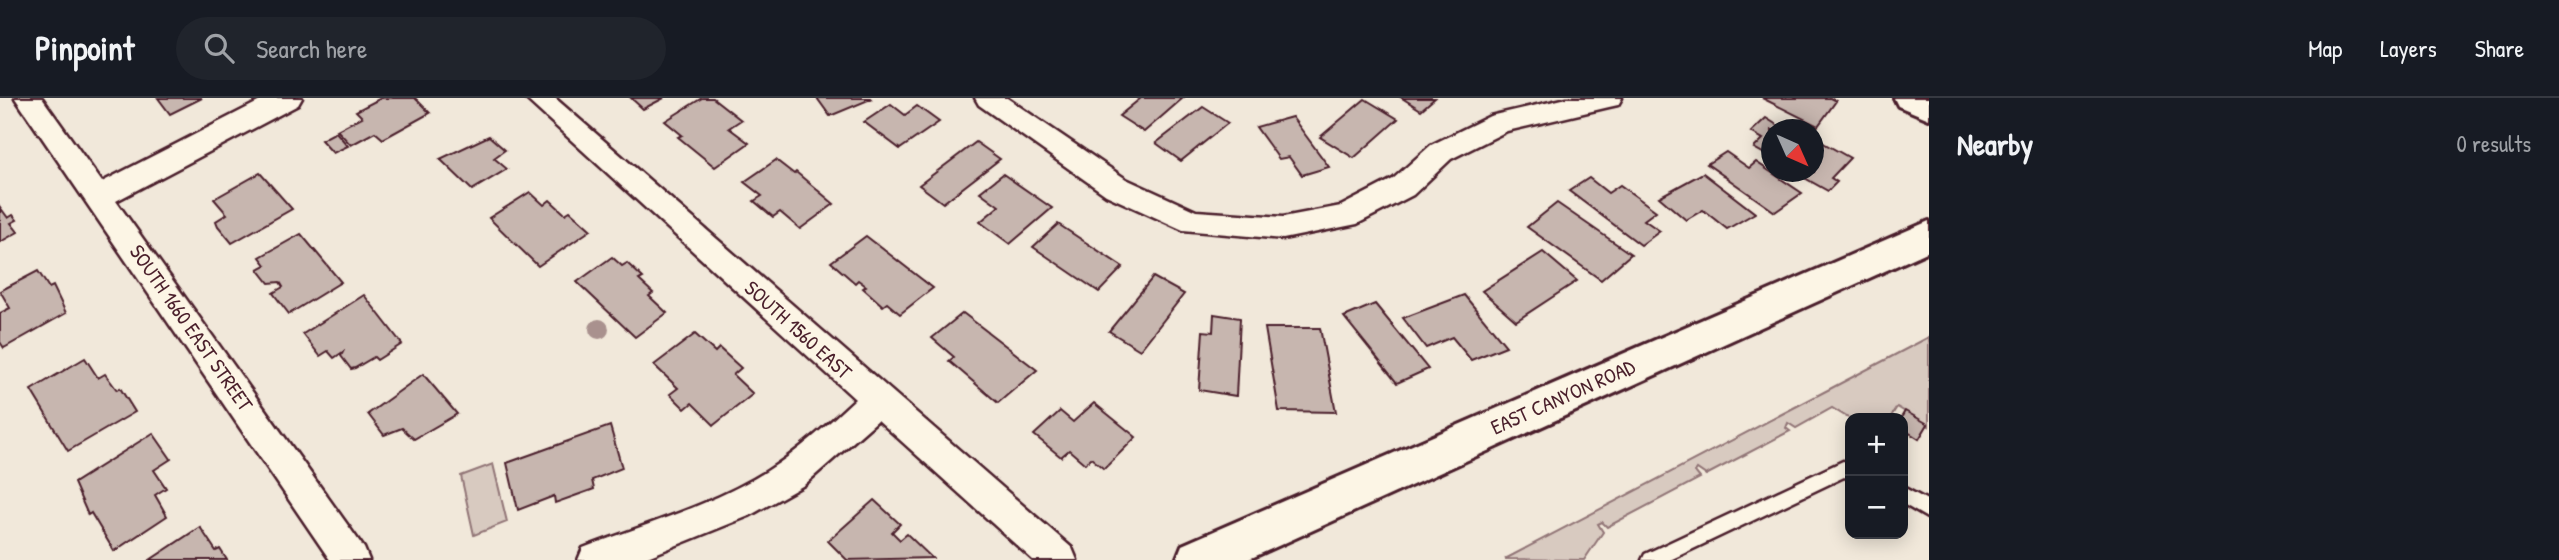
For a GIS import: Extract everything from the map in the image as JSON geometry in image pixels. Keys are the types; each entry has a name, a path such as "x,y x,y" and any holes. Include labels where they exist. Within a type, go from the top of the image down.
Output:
{"main road":[{"path":"1910,98 1929,107"},
{"name":"EAST CANYON ROAD","path":"1198,560 1929,234"}],"street":[{"name":"SOUTH 1660 EAST STREET","path":"28,98 100,196 351,560"},
{"path":"100,196 289,98"},
{"name":"SOUTH 1560 EAST","path":"538,98 1059,560"},
{"path":"988,98 1116,187 1193,222 1283,228 1347,216 1403,187 1441,152 1500,123 1554,103 1609,98"},
{"path":"596,560 753,496 779,482 825,448 877,400"}],"lane":[{"path":"1651,560 1845,470"},
{"path":"1908,498 1929,511"}],"shaded area":[{"path":"1929,337 1929,426 1897,407 1893,413 1845,413 1845,416 1832,408 1796,428 1788,423 1786,428 1790,431 1706,475 1697,469 1695,472 1700,478 1607,527 1602,522 1598,524 1603,532 1584,560 1505,559"},
{"path":"493,464 507,522 474,535 461,476"}],"building":[{"path":"158,98 202,98 170,114"},
{"path":"381,98 415,98 430,113 383,139 375,132 351,145 337,130 362,117 356,111"},
{"path":"631,98 664,98 643,109"},
{"path":"702,98 713,98 741,120 729,128 749,143 715,167 678,137 682,135 665,121"},
{"path":"817,98 870,98 871,99 830,116"},
{"path":"1141,98 1183,98 1144,132 1119,116"},
{"path":"1402,98 1435,98 1421,110"},
{"path":"1762,98 1830,98 1836,101 1823,119 1804,119"},
{"path":"1365,99 1398,119 1354,158 1320,137"},
{"path":"891,104 905,115 917,106 939,122 900,149 864,122"},
{"path":"1203,107 1228,123 1181,161 1156,143"},
{"path":"1292,117 1329,167 1302,175 1289,157 1279,159 1256,127"},
{"path":"1761,123 1761,138 1751,132"},
{"path":"336,132 348,146 333,153 321,140"},
{"path":"489,136 505,150 494,158 507,169 472,190 440,159"},
{"path":"1761,141 1761,152 1754,148"},
{"path":"976,142 1000,159 943,203 919,185"},
{"path":"1824,143 1850,158 1831,178 1837,182 1828,191 1812,182 1824,182"},
{"path":"1726,152 1749,168 1756,162 1761,165 1761,182 1786,182 1802,193 1775,212 1707,164"},
{"path":"776,160 794,174 796,172 834,204 800,229 780,212 773,217 754,201 762,196 744,182"},
{"path":"260,173 292,209 232,243 218,226 216,221 227,214 214,199"},
{"path":"1703,173 1755,213 1727,229 1703,210 1686,220 1659,197"},
{"path":"1003,174 1052,208 1010,244 980,222 999,206 980,192"},
{"path":"1589,178 1608,193 1620,185 1656,211 1644,220 1660,231 1641,245 1569,191"},
{"path":"530,192 544,205 550,200 565,214 570,211 591,230 538,266 489,218"},
{"path":"1557,203 1631,254 1601,280 1527,227"},
{"path":"0,207 8,218 13,215 17,220 11,223 18,232 0,242"},
{"path":"1058,224 1123,267 1099,292 1033,247"},
{"path":"301,234 341,282 289,314 273,293 283,287 280,282 269,283 258,269 266,265 260,257"},
{"path":"866,236 933,288 900,314 887,303 883,306 863,288 866,286 858,280 855,283 831,262"},
{"path":"1543,252 1577,281 1516,321 1482,291"},
{"path":"612,257 622,266 627,263 643,278 639,280 653,293 649,296 667,313 635,337 577,282"},
{"path":"38,271 49,288 53,286 66,313 4,348 0,342 0,313 10,308 0,291"},
{"path":"1153,277 1184,294 1140,350 1109,331"},
{"path":"364,295 402,344 377,360 374,357 351,369 341,356 343,352 334,358 328,351 320,356 303,334"},
{"path":"1464,295 1506,346 1471,360 1452,337 1426,348 1403,318"},
{"path":"1375,304 1428,369 1397,383 1344,317"},
{"path":"963,313 1037,370 998,403 949,361 954,357 932,338"},
{"path":"1214,314 1240,318 1236,396 1199,390 1203,331 1213,332"},
{"path":"1265,328 1320,328 1336,412 1279,411"},
{"path":"695,334 715,352 719,348 741,368 733,375 753,394 714,425 692,403 685,409 670,394 678,388 654,365"},
{"path":"85,358 98,378 105,374 117,390 120,388 135,412 68,451 31,390"},
{"path":"423,374 457,414 414,439 402,428 384,435 368,414"},
{"path":"1094,403 1136,437 1104,469 1091,458 1085,464 1069,450 1061,457 1034,435 1060,411 1073,422"},
{"path":"1905,411 1928,424 1919,439 1908,432 1908,413 1904,413"},
{"path":"610,426 622,468 592,480 594,489 555,503 554,496 518,510 507,463"},
{"path":"153,433 171,459 154,470 166,488 155,495 167,516 114,551 91,513 88,515 74,483"},
{"path":"874,500 900,524 892,532 900,540 907,534 932,558 847,560 828,541"},
{"path":"200,527 216,551 220,549 227,560 150,560"}]}
